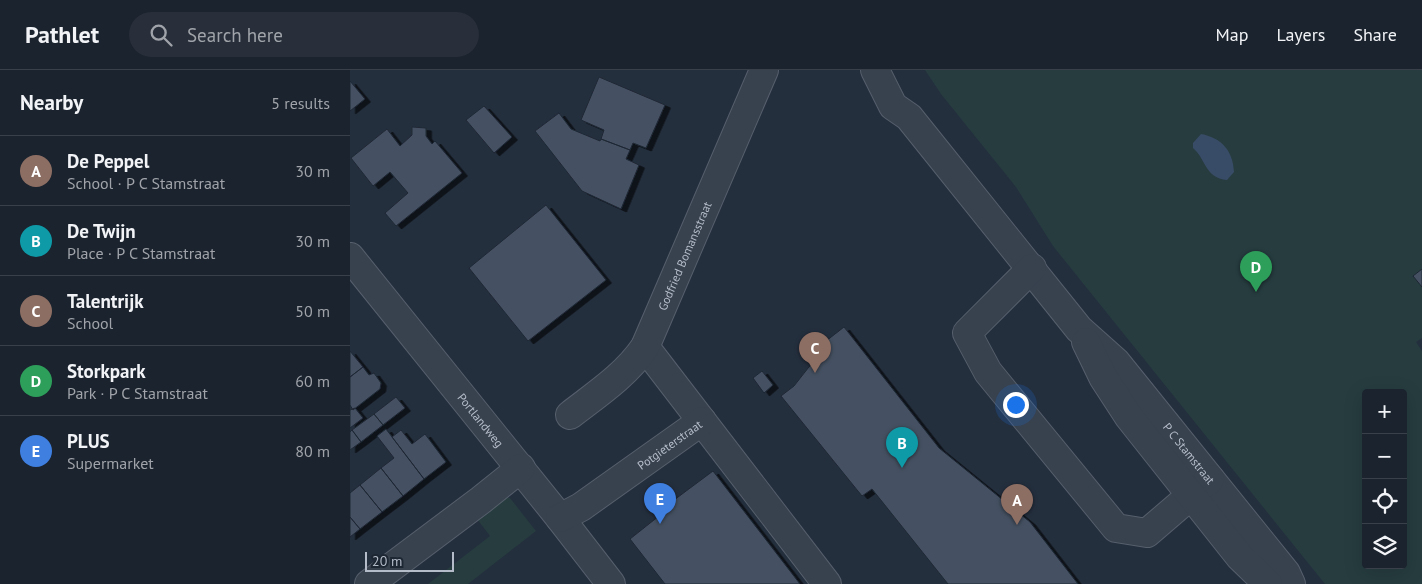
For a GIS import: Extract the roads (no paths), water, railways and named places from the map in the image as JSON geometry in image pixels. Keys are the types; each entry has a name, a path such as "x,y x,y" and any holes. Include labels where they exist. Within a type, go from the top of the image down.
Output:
{"street":[{"name":"Godfried Bomansstraat","path":"570,415 619,378 634,364 645,347 764,70"},
{"name":"P C Stamstraat","path":"875,70 893,106 909,117 1080,329 1116,362 1200,487 1240,557 1268,584"},
{"name":"P C Stamstraat","path":"892,70 905,97 909,117"},
{"name":"Portlandweg","path":"350,257 521,468 611,584"},
{"path":"1032,268 967,333 988,372 1116,528 1147,532 1200,487"},
{"name":"Potgieterstraat","path":"560,518 581,507 702,421 645,347"},
{"path":"702,421 827,584"},
{"path":"370,584 482,500 521,468"},
{"name":"P C Stamstraat","path":"1200,487 1286,573 1291,584"}],"water":[{"path":"1201,134 1220,142 1229,152 1234,172 1227,180 1214,176 1193,148 1193,143"}],"place":[{"name":"Storkpark","path":"1256,292"},
{"name":"Talentrijk","path":"815,373"},
{"name":"De Twijn","path":"902,468"},
{"name":"PLUS","path":"660,524"},
{"name":"De Peppel","path":"1017,525"}]}
